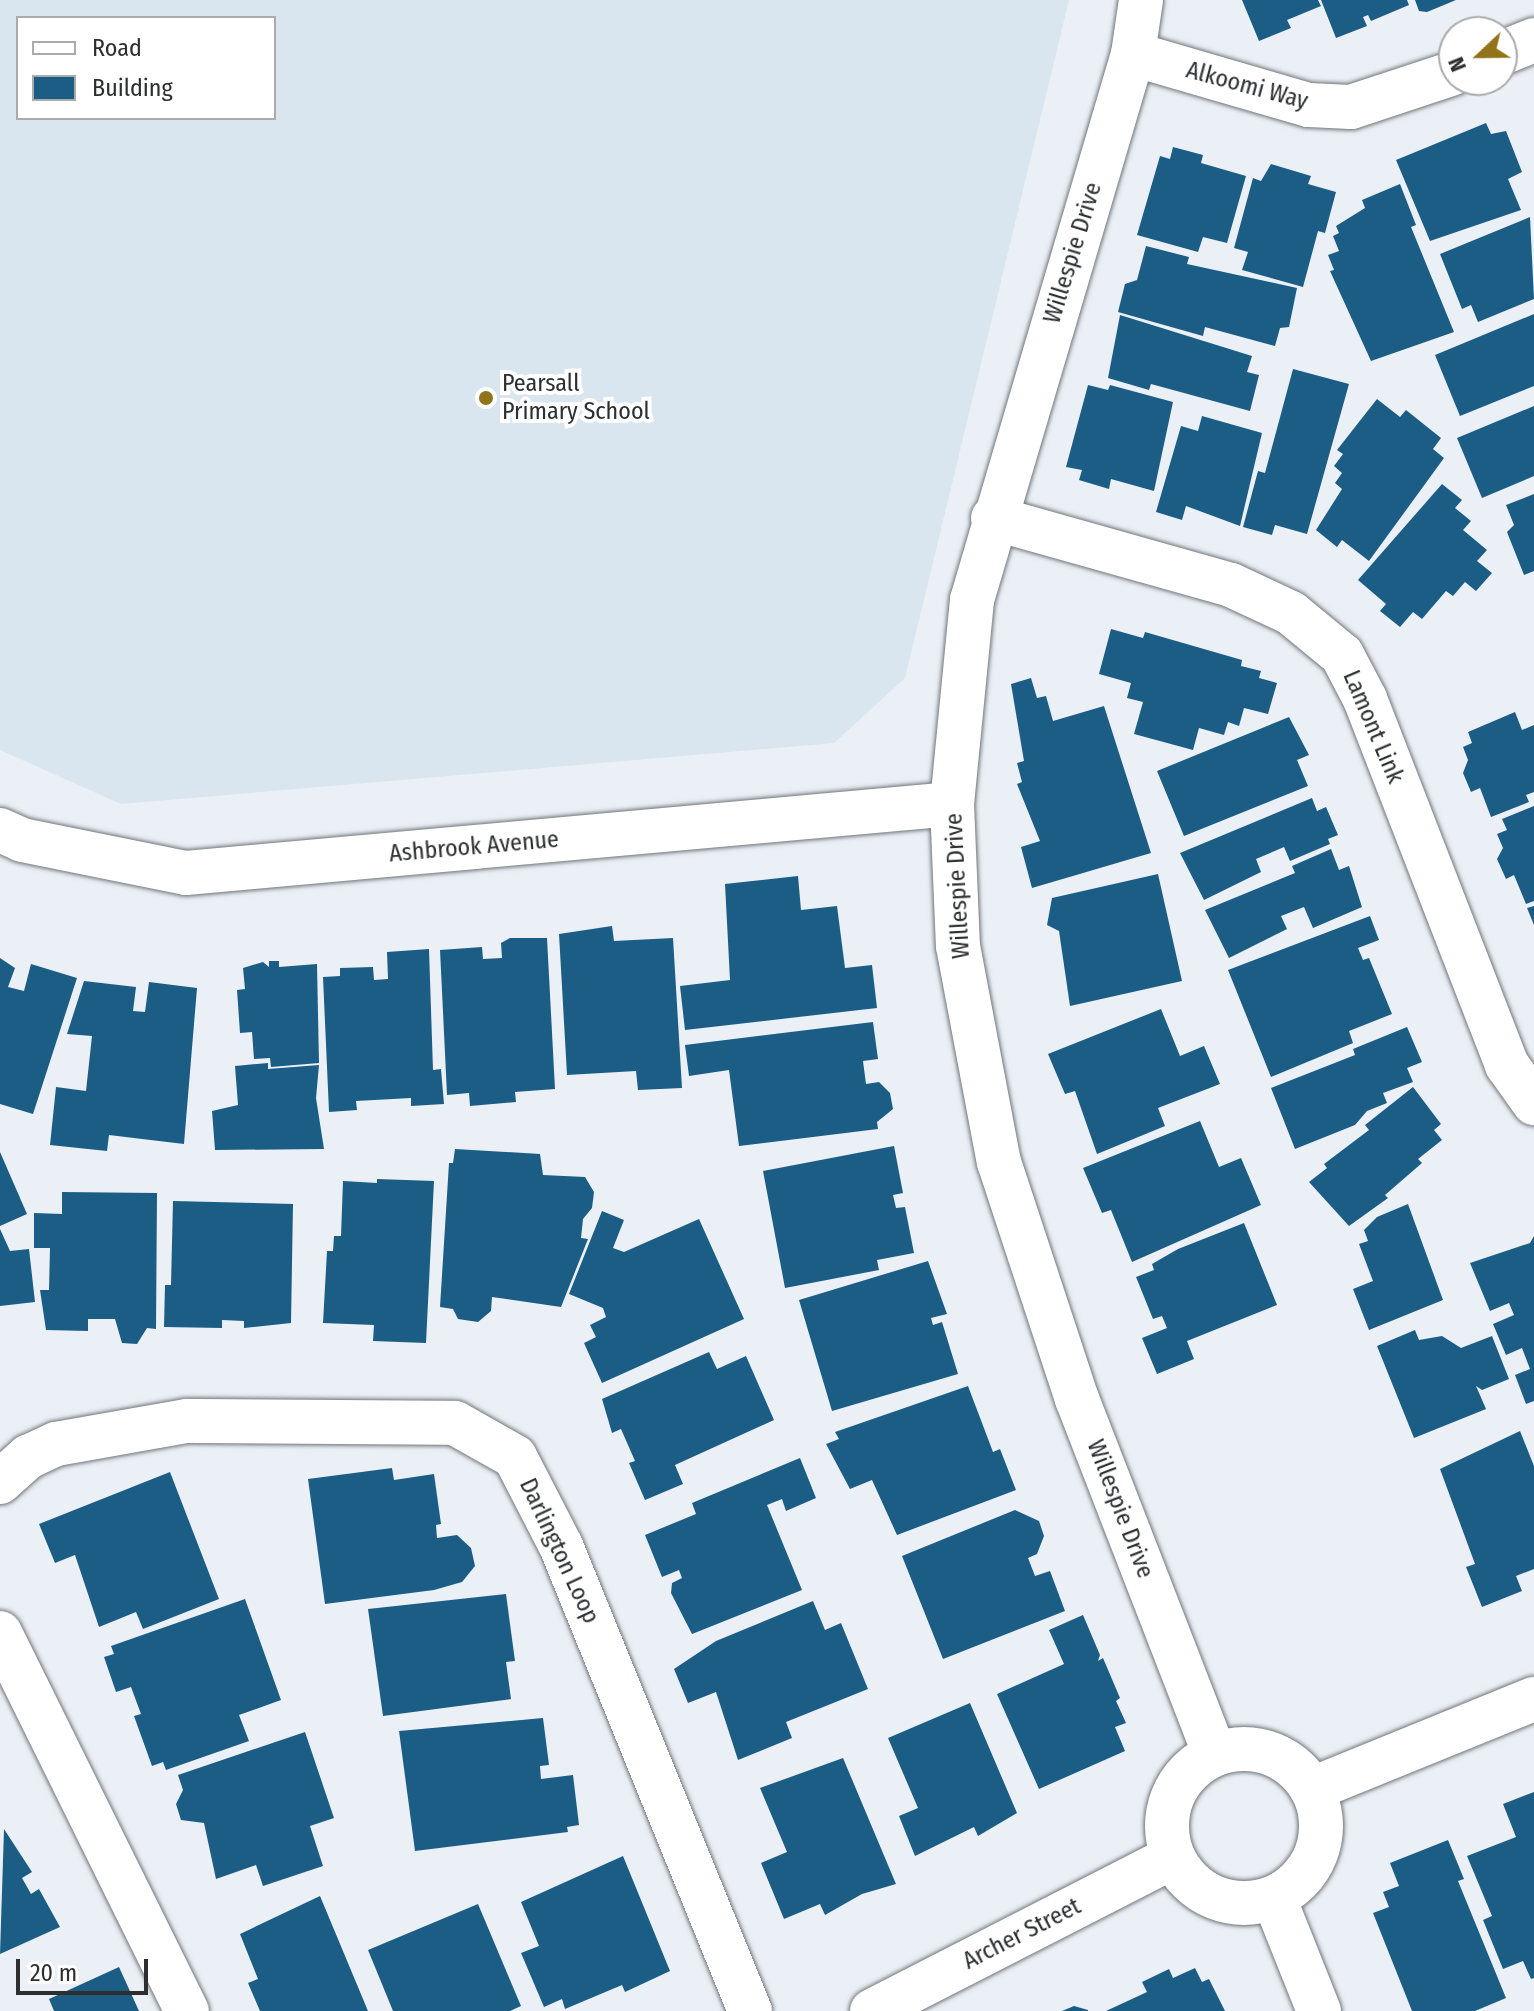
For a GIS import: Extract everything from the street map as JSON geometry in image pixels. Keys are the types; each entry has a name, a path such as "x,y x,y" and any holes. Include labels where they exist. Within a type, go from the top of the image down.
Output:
{"street":[{"name":"Willespie Drive","path":"1141,0 1133,54 993,518 972,600 952,804 958,946 999,1162 1077,1399 1215,1754"},
{"name":"Alkoomi Way","path":"1133,54 1309,105 1351,107 1438,78"},
{"name":"Lamont Link","path":"993,518 1231,585 1291,613 1342,655 1365,699 1507,1065 1534,1103"},
{"name":"Ashbrook Avenue","path":"0,830 22,840 186,873 952,804"},
{"name":"Darlington Loop","path":"0,1482 28,1457 56,1444 187,1421 455,1423 515,1457 561,1546 750,2011"},
{"path":"0,1633 187,2011"},
{"path":"1312,1789 1534,1699"},
{"path":"1242,1748 1269,1752 1292,1765 1312,1789 1321,1815 1321,1841 1311,1866 1293,1887 1274,1898 1229,1902 1204,1893 1173,1857 1167,1830 1170,1804 1183,1779 1215,1754 1242,1748"},
{"name":"Archer Street","path":"872,2011 1173,1857"},
{"path":"1274,1898 1319,2011"}],"shaded area":[{"name":"Pearsall Primary School","path":"0,0 1069,0 905,678 834,743 121,804 0,750"}],"building":[{"path":"1242,0 1318,0 1321,6 1287,20 1291,28 1259,41"},
{"path":"1321,0 1407,0 1409,5 1371,21 1368,15 1363,17 1367,26 1336,38"},
{"path":"1415,0 1456,0 1427,12 1419,11"},
{"path":"1486,123 1491,134 1506,131 1522,172 1508,179 1521,210 1430,241 1396,160"},
{"path":"1173,147 1203,155 1201,163 1246,176 1227,243 1203,237 1198,252 1137,235 1160,156 1170,159"},
{"path":"1271,164 1311,176 1308,184 1336,192 1325,233 1318,231 1303,287 1242,270 1248,252 1234,248 1253,178 1261,181"},
{"path":"1400,184 1416,225 1411,227 1454,332 1371,361 1330,271 1334,270 1328,255 1339,251 1333,236 1339,233 1336,226 1365,208 1362,200"},
{"path":"1530,217 1534,299 1478,322 1471,305 1462,309 1440,254"},
{"path":"1146,246 1189,257 1187,264 1297,288 1289,327 1280,328 1275,346 1205,327 1203,336 1118,312 1125,284 1137,280"},
{"path":"1534,314 1534,386 1460,416 1435,355"},
{"path":"1120,315 1252,356 1247,372 1259,375 1250,411 1151,384 1149,390 1108,378"},
{"path":"1293,369 1349,384 1307,534 1275,525 1272,535 1243,527 1258,471 1265,473"},
{"path":"1088,385 1108,390 1110,385 1173,402 1154,491 1111,479 1109,489 1079,480 1082,470 1066,467"},
{"path":"1377,399 1400,417 1406,410 1441,438 1433,449 1444,458 1369,561 1342,540 1337,547 1316,530 1342,489 1335,483 1342,473 1334,466 1343,454 1337,450"},
{"path":"1534,406 1534,476 1482,498 1457,438"},
{"path":"1202,416 1262,433 1240,526 1186,506 1182,520 1156,512 1181,426 1198,431"},
{"path":"1442,484 1462,500 1455,508 1471,521 1463,530 1487,550 1477,561 1492,573 1476,591 1465,582 1453,596 1446,591 1422,619 1413,612 1400,627 1380,611 1386,604 1358,580"},
{"path":"1534,494 1534,571 1524,575 1507,532 1514,525 1506,505"},
{"path":"1111,629 1143,638 1145,632 1242,660 1241,666 1261,671 1259,678 1277,683 1268,714 1244,708 1239,726 1228,722 1224,735 1199,728 1193,750 1134,734 1143,702 1127,698 1131,683 1099,674"},
{"path":"1031,678 1037,698 1046,696 1053,721 1104,706 1151,853 1032,888 1021,847 1040,841 1017,784 1022,782 1017,763 1024,761 1011,684"},
{"path":"1515,712 1522,730 1534,725 1534,792 1526,795 1529,802 1491,817 1480,788 1471,792 1463,773 1468,760 1463,747 1472,743 1468,732"},
{"path":"1289,717 1309,755 1297,760 1308,786 1184,836 1157,771"},
{"path":"1312,798 1317,811 1326,807 1338,835 1328,839 1330,844 1290,861 1284,847 1256,859 1261,872 1204,900 1180,853"},
{"path":"1534,806 1534,901 1526,904 1514,875 1506,879 1497,859 1503,848 1497,834 1507,830 1502,819"},
{"path":"1331,849 1339,870 1349,866 1362,907 1313,928 1304,907 1281,916 1287,929 1229,958 1205,910 1295,873 1292,866"},
{"path":"1158,874 1182,981 1070,1006 1059,931 1047,925 1052,898"},
{"path":"798,876 801,910 837,906 845,968 872,965 877,1008 685,1030 680,986 730,980 725,884"},
{"path":"1534,906 1534,925 1527,908"},
{"path":"1370,916 1379,940 1358,948 1363,960 1369,958 1392,1014 1349,1031 1353,1043 1271,1077 1228,970"},
{"path":"612,926 614,941 673,938 682,1088 638,1090 636,1071 567,1075 559,934"},
{"path":"510,938 547,938 555,1089 515,1092 516,1102 470,1106 469,1093 447,1095 440,950 482,947 483,959 502,958 501,943"},
{"path":"429,949 433,1070 441,1069 444,1104 411,1106 411,1098 356,1101 357,1110 329,1112 323,977 340,976 340,968 373,967 374,980 388,979 387,952"},
{"path":"0,958 15,968 8,987 24,991 31,964 77,978 33,1114 0,1104"},
{"path":"269,961 279,961 279,967 317,964 319,1063 271,1067 270,1058 254,1059 252,1032 240,1033 237,990 245,989 243,968 263,962 269,967"},
{"path":"84,981 136,987 133,1011 145,1012 149,982 197,988 184,1144 109,1135 107,1151 50,1145 56,1087 86,1091 92,1036 67,1034"},
{"path":"1161,1009 1180,1056 1204,1046 1220,1084 1158,1108 1165,1126 1097,1154 1075,1091 1065,1094 1048,1054"},
{"path":"873,1022 878,1059 863,1061 866,1084 879,1082 890,1093 893,1109 877,1122 878,1129 739,1146 729,1070 689,1076 685,1045"},
{"path":"1407,1027 1422,1062 1407,1068 1413,1082 1383,1093 1387,1103 1367,1111 1355,1125 1295,1149 1271,1088 1355,1055 1353,1049"},
{"path":"268,1063 268,1069 319,1065 316,1098 324,1149 215,1150 212,1111 238,1105 235,1066"},
{"path":"1413,1087 1441,1124 1434,1130 1442,1140 1418,1159 1422,1163 1385,1195 1388,1198 1349,1226 1309,1182 1327,1168 1324,1164 1369,1130 1365,1125"},
{"path":"1200,1121 1219,1167 1241,1158 1261,1205 1132,1262 1111,1210 1102,1213 1083,1168"},
{"path":"894,1146 903,1193 893,1195 896,1208 905,1207 914,1253 877,1260 879,1270 785,1288 763,1171"},
{"path":"455,1149 540,1154 543,1175 585,1177 594,1192 592,1208 583,1219 581,1238 588,1239 561,1307 492,1297 491,1311 478,1322 458,1319 453,1309 440,1307 449,1163 453,1163"},
{"path":"0,1152 27,1214 0,1226"},
{"path":"377,1179 434,1181 426,1343 373,1341 374,1325 323,1323 327,1251 333,1251 334,1236 341,1236 343,1181 377,1183"},
{"path":"62,1192 157,1193 156,1329 147,1328 137,1344 122,1343 115,1319 88,1319 88,1331 46,1330 40,1290 49,1290 50,1248 34,1248 34,1213 62,1214"},
{"path":"173,1201 293,1204 291,1323 244,1328 244,1321 222,1320 222,1328 164,1327 165,1285 171,1285"},
{"path":"1408,1204 1443,1300 1369,1330 1353,1289 1373,1281 1359,1244 1368,1241 1364,1230 1377,1217"},
{"path":"602,1211 624,1220 613,1248 624,1252 699,1219 744,1319 602,1383 584,1343 596,1337 590,1325 606,1317 603,1308 569,1294"},
{"path":"1244,1223 1277,1305 1187,1341 1194,1359 1157,1374 1142,1338 1167,1328 1162,1316 1153,1319 1136,1277 1154,1270 1152,1264 1178,1249"},
{"path":"0,1229 10,1251 29,1249 35,1302 0,1306"},
{"path":"1534,1236 1534,1401 1526,1404 1515,1375 1530,1369 1522,1348 1506,1355 1493,1324 1514,1315 1509,1303 1490,1311 1470,1263 1530,1243"},
{"path":"928,1261 947,1314 931,1318 933,1325 942,1322 958,1374 832,1411 799,1300"},
{"path":"1415,1330 1419,1340 1442,1336 1461,1348 1492,1336 1509,1379 1482,1390 1476,1386 1486,1409 1414,1438 1377,1346"},
{"path":"709,1352 717,1369 746,1356 774,1420 675,1465 683,1484 645,1500 629,1463 635,1461 621,1429 612,1433 602,1399"},
{"path":"968,1386 993,1452 1000,1449 1016,1490 897,1535 872,1480 850,1489 826,1444 839,1439 835,1432"},
{"path":"1520,1431 1534,1466 1534,1569 1516,1576 1522,1591 1482,1607 1466,1567 1475,1564 1440,1469"},
{"path":"800,1458 816,1498 786,1511 782,1499 767,1505 802,1590 692,1634 671,1593 672,1583 682,1578 679,1570 662,1577 645,1535 696,1514 692,1503"},
{"path":"392,1468 394,1480 434,1474 441,1524 436,1525 437,1538 457,1535 471,1548 475,1566 462,1582 434,1590 325,1604 308,1479"},
{"path":"170,1472 219,1599 143,1629 136,1612 99,1627 75,1555 55,1563 39,1524"},
{"path":"1015,1510 1039,1521 1044,1536 1037,1554 1028,1558 1035,1576 1050,1571 1065,1611 943,1659 902,1556"},
{"path":"506,1594 515,1661 506,1662 511,1699 383,1716 368,1609"},
{"path":"245,1599 281,1700 239,1715 249,1741 166,1770 163,1762 152,1766 134,1716 141,1714 131,1687 116,1692 104,1657 114,1654 111,1646"},
{"path":"813,1601 825,1630 841,1623 868,1689 786,1722 792,1738 738,1760 716,1692 688,1703 674,1669 716,1641"},
{"path":"1083,1615 1100,1655 1098,1661 1103,1658 1120,1698 1116,1701 1126,1723 1115,1727 1125,1751 1039,1789 997,1694 1064,1664 1049,1630"},
{"path":"970,1703 1017,1813 978,1836 974,1827 915,1856 899,1816 918,1808 888,1738"},
{"path":"543,1718 549,1765 540,1766 541,1779 573,1775 579,1825 567,1827 568,1832 415,1851 399,1731"},
{"path":"305,1732 334,1818 310,1826 323,1866 263,1886 256,1865 216,1879 204,1823 181,1820 176,1804 183,1790 178,1775"},
{"path":"843,1758 896,1884 862,1894 825,1915 820,1904 784,1919 761,1863 787,1852 760,1788"},
{"path":"1534,1792 1534,1978 1531,1979 1523,1961 1503,1969 1483,1920 1492,1916 1467,1856 1516,1837 1503,1804"},
{"path":"4,1829 32,1872 22,1878 31,1894 39,1889 60,1927 0,1954"},
{"path":"1448,1840 1464,1879 1458,1881 1506,1998 1475,2011 1412,2011 1373,1913 1389,1907 1383,1892 1399,1886 1390,1863"},
{"path":"623,1856 670,1971 625,1992 622,1985 565,2009 562,1999 544,2007 521,1953 539,1946 521,1902"},
{"path":"320,1896 368,2011 260,2011 248,1983 258,1979 240,1934"},
{"path":"478,1904 521,2006 510,2011 393,2011 368,1950"},
{"path":"119,1967 139,2011 54,2011 49,1999"},
{"path":"1195,1968 1202,1982 1209,1979 1225,2011 1106,2011 1147,1992 1142,1982 1169,1969 1173,1978"},
{"path":"1074,2006 1088,2010 1088,2011 1062,2011"}],"place":[{"name":"Pearsall Primary School","path":"486,398"}]}
